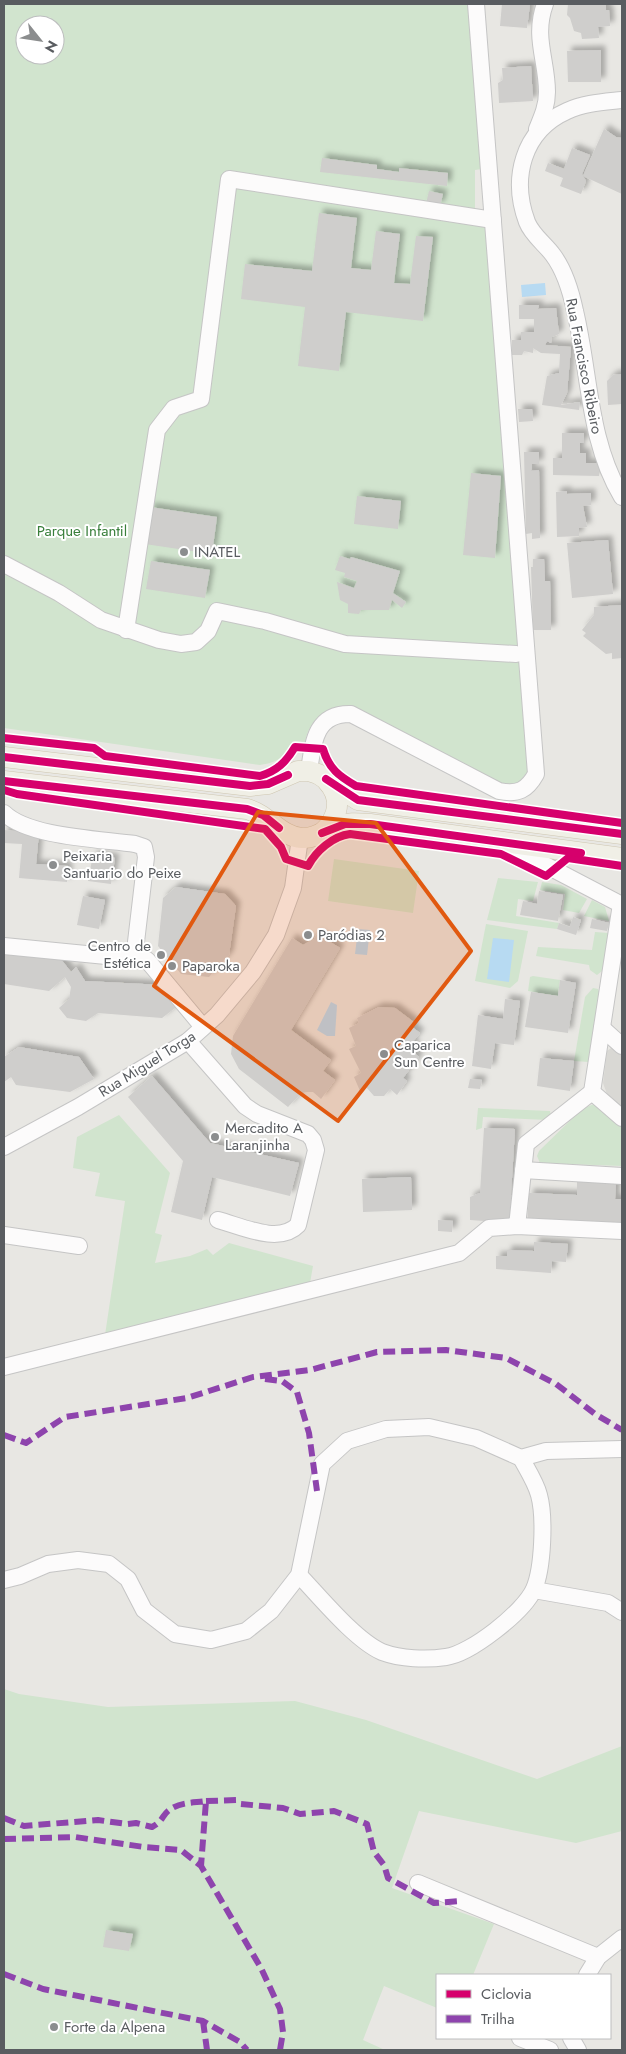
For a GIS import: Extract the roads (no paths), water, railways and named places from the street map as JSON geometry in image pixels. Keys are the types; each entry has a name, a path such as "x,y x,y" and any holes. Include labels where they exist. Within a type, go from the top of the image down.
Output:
{"main road":[{"path":"4,757 250,786 268,784 298,771 318,775 358,800 622,834"},
{"path":"280,828 273,818 271,799 277,786 288,775"},
{"path":"318,775 336,795 338,806 333,820 322,833"},
{"path":"4,781 247,809 263,815 289,835 300,838 311,837 345,824 358,823 622,858"}],"street":[{"path":"318,775 315,735 329,718 339,713 351,714 499,791 520,792 530,785 536,774 476,4"},
{"path":"534,136 544,111 547,94 538,32 540,16 545,4"},
{"name":"Rua Francisco Ribeiro","path":"622,100 568,110 546,124 534,136 526,149 521,165 520,197 528,223 557,260 570,292 580,329 600,448 622,496"},
{"path":"126,630 157,430 174,408 202,399 229,179 493,220"},
{"path":"4,564 59,593 100,620 126,630 181,644 196,642 208,630 217,611 265,621 345,644 516,654"},
{"path":"4,813 10,819 37,830 144,847 147,852 134,959"},
{"name":"Rua Miguel Torga","path":"4,1147 78,1107 188,1041 217,1015 253,972 273,942 293,888 300,838"},
{"path":"503,842 622,904 592,1092 526,1144 517,1226"},
{"path":"4,946 147,960 203,1027"},
{"path":"602,1028 622,1046"},
{"path":"188,1041 245,1106 257,1114 308,1134 316,1150 298,1225 293,1230 277,1235 218,1220"},
{"path":"592,1092 622,1118"},
{"path":"523,1170 622,1176"},
{"path":"4,1366 460,1253 489,1228 517,1226 622,1231"},
{"path":"4,1235 79,1246"},
{"path":"4,1580 20,1576 48,1564 78,1560 109,1564 128,1579 144,1610 175,1634 211,1640 246,1631 271,1612 299,1575 322,1464 346,1441 386,1429 429,1427 476,1438 521,1458 546,1451 622,1448"},
{"path":"299,1575 352,1630 382,1652 414,1658 448,1657 479,1643 510,1618 534,1590 539,1572 541,1548 539,1495 521,1458"},
{"path":"534,1590 608,1603 622,1612"},
{"path":"418,1883 598,1957"},
{"path":"588,1974 598,1957 622,1938"},
{"path":"522,2039 550,2050"},
{"path":"572,2039 578,2050"}],"water":[{"path":"545,283 546,295 522,297 521,285"},
{"path":"358,929 370,930 367,955 355,954"},
{"path":"493,938 514,940 509,982 487,979"},
{"path":"331,1002 337,1005 335,1036 327,1036 317,1030"}],"place":[{"name":"INATEL","path":"184,552"},
{"name":"Peixaria Santuario do Peixe","path":"53,865"},
{"name":"Paródias 2","path":"308,935"},
{"name":"Centro de Estética","path":"161,955"},
{"name":"Paparoka","path":"172,966"},
{"name":"Caparica Sun Centre","path":"384,1054"},
{"name":"Mercadito A Laranjinha","path":"215,1137"},
{"name":"Forte da Alpena","path":"54,2027"}],"park label":[{"name":"Parque Infantil","path":"82,531"}]}
